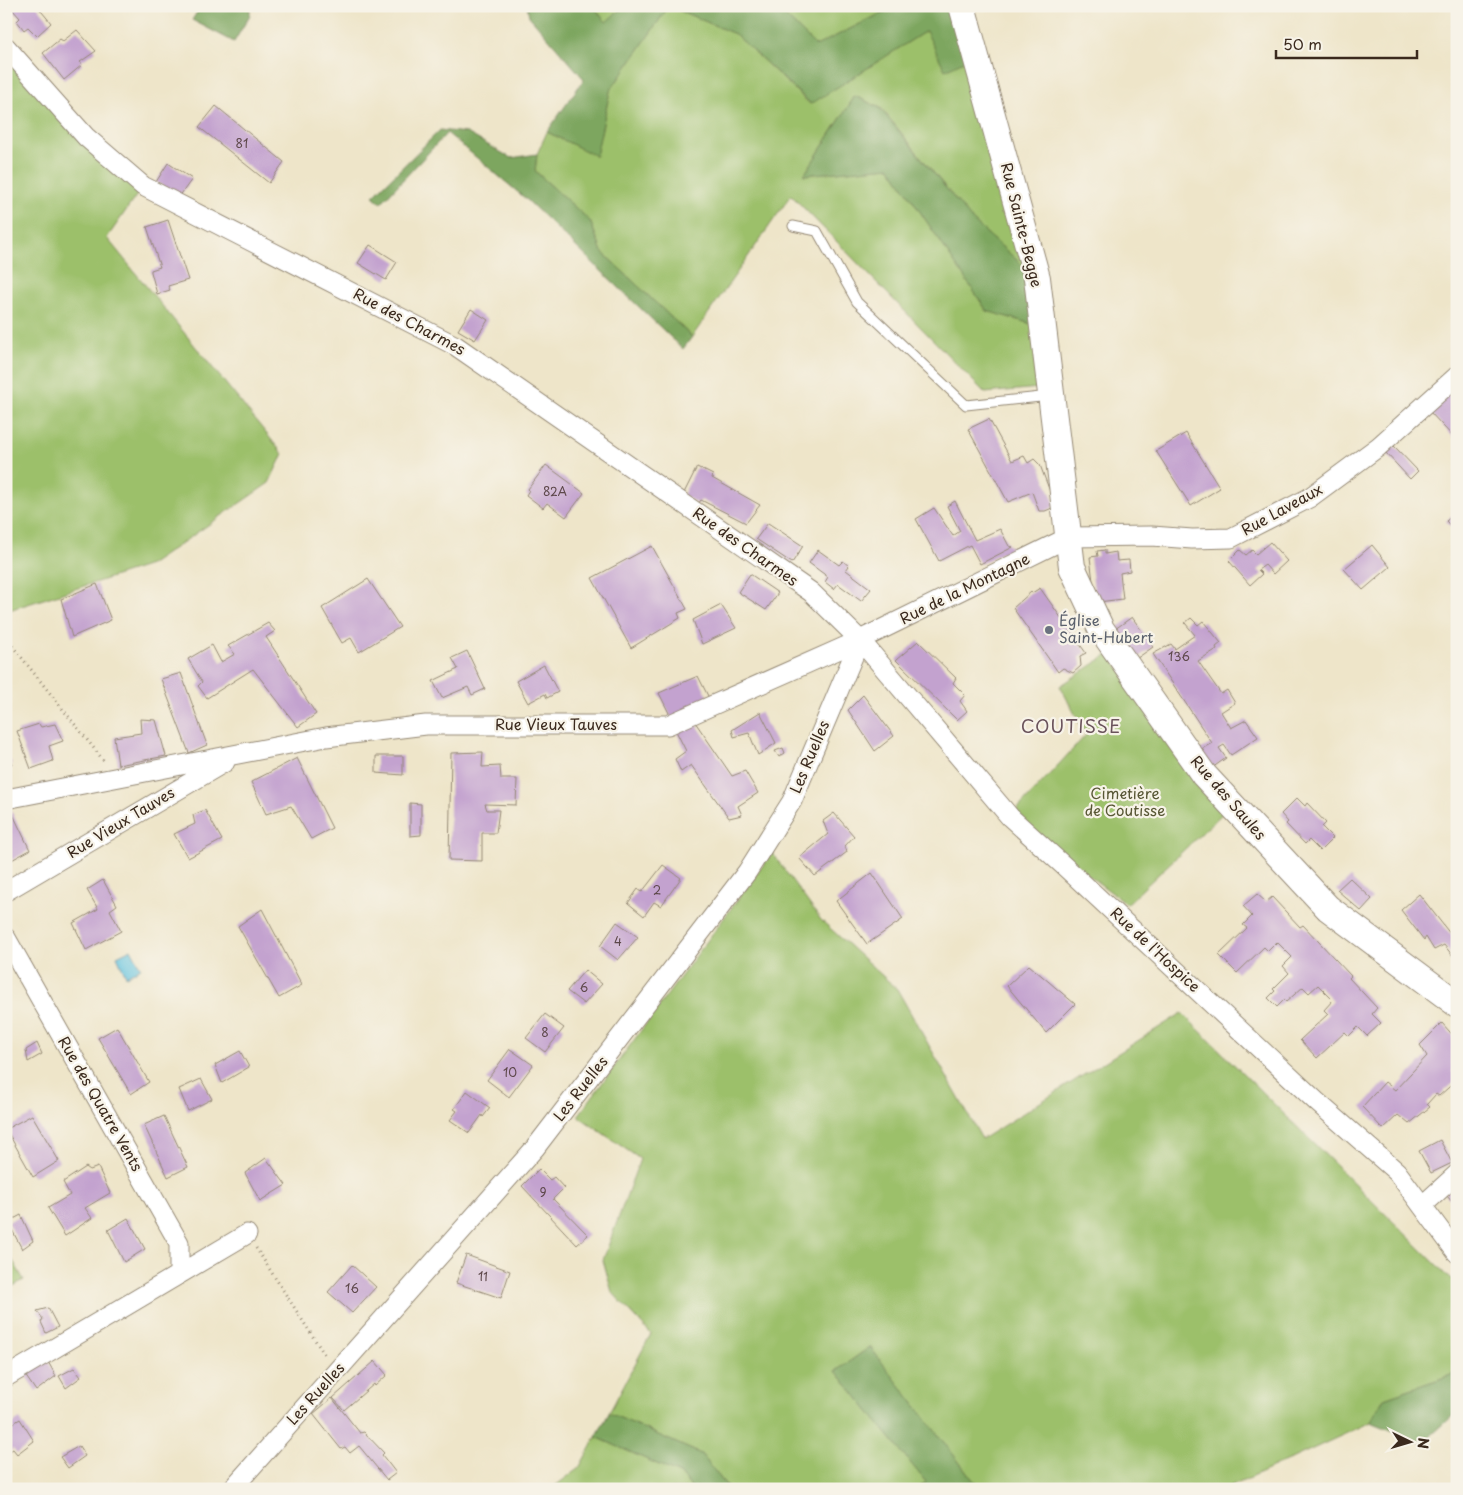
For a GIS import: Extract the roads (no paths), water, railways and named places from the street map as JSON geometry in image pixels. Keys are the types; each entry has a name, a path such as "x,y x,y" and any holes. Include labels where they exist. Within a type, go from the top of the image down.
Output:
{"street":[{"name":"Rue Sainte-Begge","path":"962,6 1037,278 1050,396 1069,537"},
{"name":"Rue des Charmes","path":"6,47 86,137 144,186 456,346 811,592 860,640"},
{"name":"Rue Laveaux","path":"1069,537 1152,536 1192,540 1231,538 1310,498 1378,447 1457,376"},
{"name":"Rue de la Montagne","path":"860,640 1069,537"},
{"name":"Rue des Saules","path":"1069,537 1072,567 1101,629 1204,775 1328,908 1457,1004"},
{"name":"Rue Vieux Tauves","path":"6,799 326,737 426,725 668,725 860,640"},
{"name":"Rue de l'Hospice","path":"860,640 1010,817 1317,1102 1397,1172 1457,1253"},
{"name":"Les Ruelles","path":"232,1489 535,1148 747,872 792,801 860,640"},
{"name":"Rue Vieux Tauves","path":"6,891 237,755"},
{"name":"Rue des Quatre Vents","path":"6,938 179,1243 179,1274"},
{"path":"1422,1206 1457,1174"},
{"path":"6,1377 247,1234"}],"lane":[{"path":"793,226 818,231 858,302 966,405 1050,396"}],"water":[{"path":"131,949 141,968 126,976 117,956"}],"place":[{"name":"Église Saint-Hubert","path":"1049,630"}],"district":[{"name":"COUTISSE","path":"1071,727"}],"park label":[{"name":"Cimetière de Coutisse","path":"1125,802"}]}
